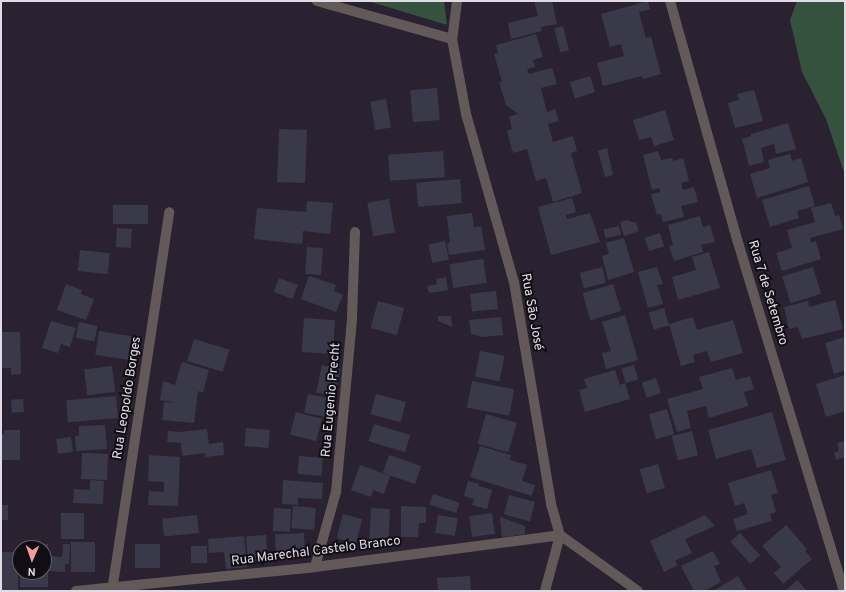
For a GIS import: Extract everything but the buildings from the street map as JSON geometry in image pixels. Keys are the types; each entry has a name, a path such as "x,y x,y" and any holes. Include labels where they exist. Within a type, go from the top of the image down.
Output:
{"street":[{"path":"317,1 452,39"},
{"name":"Rua São José","path":"457,1 452,39 466,114 514,282 550,504 560,535"},
{"name":"Rua 7 de Setembro","path":"670,1 736,236 844,591"},
{"name":"Rua Leopoldo Borges","path":"112,589 169,212"},
{"name":"Rua Eugenio Precht","path":"315,567 336,492 352,318 355,232"},
{"path":"545,591 560,535 638,591"},
{"name":"Rua Marechal Castelo Branco","path":"76,591 112,589 315,567 560,535"}],"green space":[{"path":"368,1 444,1 447,25"},
{"path":"797,1 845,1 845,175 826,119 802,72 790,20"}]}
